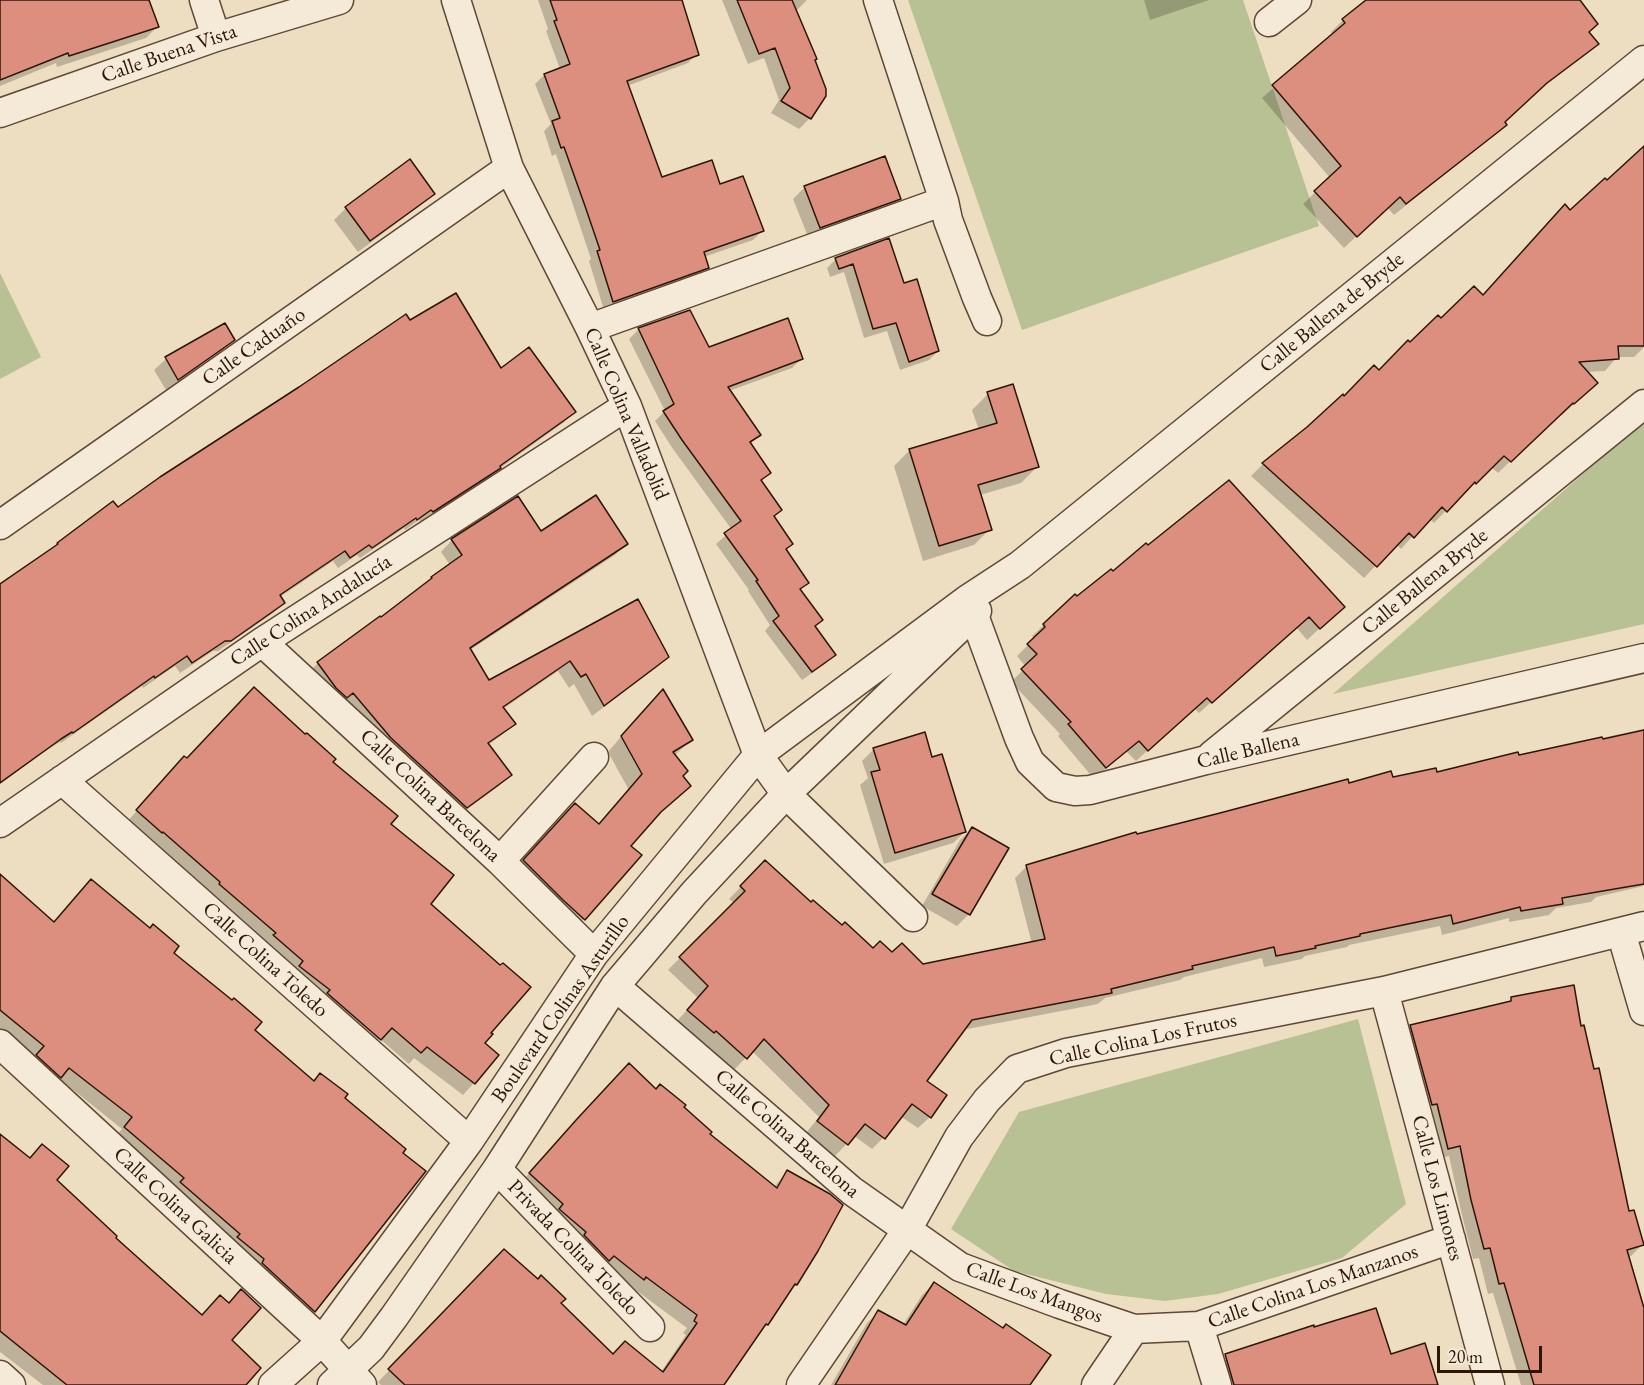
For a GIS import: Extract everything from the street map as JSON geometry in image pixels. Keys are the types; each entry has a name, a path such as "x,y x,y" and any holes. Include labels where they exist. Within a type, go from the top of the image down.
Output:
{"street":[{"path":"204,0 216,37"},
{"name":"Calle Buena Vista","path":"0,113 216,37 339,0"},
{"name":"Calle Colina Valladolid","path":"456,0 509,168 627,406 758,755 786,794 913,917"},
{"path":"878,0 944,201 948,220 987,321"},
{"path":"1269,22 1297,0"},
{"name":"Calle Ballena de Bryde","path":"970,607 1644,60"},
{"name":"Calle Caduaño","path":"0,525 509,168"},
{"path":"590,328 944,201"},
{"name":"Calle Ballena Bryde","path":"1206,760 1644,404"},
{"name":"Calle Colina Andalucía","path":"0,823 262,642 627,406"},
{"name":"Calle Ballena","path":"970,607 1030,762 1056,787 1075,791 1090,790 1206,760 1644,658"},
{"name":"Boulevard Colinas Asturillo","path":"273,1385 322,1341 469,1141 594,954 758,755 970,607"},
{"name":"Boulevard Colinas Asturillo","path":"347,1380 394,1317 497,1169 615,986 694,892 786,794 970,607"},
{"name":"Calle Colina Barcelona","path":"262,642 500,861 594,954"},
{"path":"500,861 594,757"},
{"name":"Calle Colina Toledo","path":"62,780 469,1141"},
{"path":"1632,929 1644,1011"},
{"name":"Calle Colina Los Frutos","path":"801,1385 908,1230 959,1137 987,1100 1017,1069 1066,1053 1384,991 1632,929"},
{"name":"Calle Colina Barcelona","path":"615,986 852,1191 908,1230"},
{"name":"Calle Los Limones","path":"1384,991 1490,1385"},
{"name":"Calle Colina Galicia","path":"0,1044 322,1341 347,1380"},
{"name":"Privada Colina Toledo","path":"497,1169 650,1327"},
{"name":"Calle Los Mangos","path":"908,1230 960,1267 1134,1329"},
{"name":"Calle Colina Los Manzanos","path":"1134,1329 1199,1326 1451,1239"},
{"path":"1199,1326 1217,1385"},
{"path":"1096,1385 1134,1329"},
{"path":"0,1375 11,1385"}],"green space":[{"path":"908,0 1243,0 1319,226 1022,330"},
{"path":"0,273 41,357 0,379"},
{"path":"1644,420 1644,624 1333,694"},
{"path":"1358,1019 1406,1204 1342,1258 1218,1294 1165,1301 1106,1294 1014,1271 951,1229 1019,1112"}],"building":[{"path":"0,0 149,0 159,27 69,56 68,53 0,80"},
{"path":"550,0 682,0 699,55 627,81 662,177 712,160 720,184 743,176 764,231 704,252 709,268 613,302 597,251 600,250 564,147 561,148 552,121 560,118 544,74 570,64 554,21 557,20"},
{"path":"737,0 792,0 817,59 815,60 826,89 826,96 811,119 781,101 790,88 775,48 759,54"},
{"path":"1366,0 1580,0 1598,24 1589,32 1599,44 1547,83 1505,122 1507,125 1406,204 1400,197 1357,237 1314,191 1341,166 1272,85 1345,23 1342,19"},
{"path":"1644,146 1644,346 1618,346 1619,359 1579,362 1598,383 1573,403 1511,462 1504,456 1447,512 1442,507 1414,538 1409,533 1377,567 1262,463 1343,394 1344,396 1374,365 1379,370 1408,340 1410,342 1438,315 1441,318 1474,286 1483,295 1565,204 1570,210"},
{"path":"885,156 901,199 820,228 804,186"},
{"path":"410,159 435,194 370,241 345,207"},
{"path":"889,238 904,283 917,279 939,351 909,362 896,323 873,329 853,264 839,269 835,258"},
{"path":"456,293 501,368 529,347 576,412 500,466 501,468 433,512 431,510 417,520 416,518 372,548 369,545 350,558 345,551 280,595 285,603 231,641 225,641 192,663 187,656 155,678 154,676 0,783 0,584 58,544 113,501 118,507 406,314 410,320"},
{"path":"690,310 709,347 788,318 803,359 728,387 761,435 750,442 771,473 761,480 782,510 774,516 793,544 786,549 809,583 800,589 823,620 815,626 836,655 812,672 773,621 779,616 756,581 758,580 724,533 741,521 663,411 674,404 638,328"},
{"path":"225,323 235,340 178,380 165,357"},
{"path":"1013,384 1039,467 978,485 992,530 939,546 909,449 997,423 987,392"},
{"path":"1229,480 1345,607 1320,629 1309,617 1212,703 1207,698 1148,751 1139,741 1106,768 1068,724 1071,722 1021,669 1037,654 1027,644 1045,627 1043,624 1075,594 1077,596 1111,569 1113,571"},
{"path":"596,495 628,544 470,648 489,680 638,599 669,657 604,706 586,674 581,677 570,661 503,707 516,724 488,743 512,775 467,808 391,738 353,693 347,698 336,688 317,662 462,555 451,539 518,496 541,531"},
{"path":"254,687 336,759 333,762 398,816 391,824 454,875 431,904 500,965 503,963 531,987 485,1043 499,1055 475,1084 427,1047 421,1053 392,1028 381,1040 327,993 330,990 299,966 303,961 273,935 276,933 136,810 184,756 187,758"},
{"path":"663,689 693,740 673,752 688,771 683,776 691,786 661,812 631,846 642,855 585,920 523,860 575,803 599,824 642,774 621,736"},
{"path":"1644,730 1644,884 1562,898 1563,904 1521,911 1520,907 1453,924 1451,915 1360,934 1360,936 1315,946 1316,948 1276,956 1274,947 1192,966 1193,969 1111,989 1112,993 972,1020 927,1081 947,1095 931,1118 912,1104 885,1139 865,1124 848,1145 817,1121 829,1105 764,1039 747,1059 716,1031 714,1033 687,1010 708,986 679,957 745,891 740,886 765,860 811,902 813,900 842,925 845,922 873,948 880,941 892,952 902,943 923,964 1045,939 1026,865 1136,832 1137,834 1348,779 1349,783 1391,771 1393,777 1436,768 1437,772 1518,752 1519,755"},
{"path":"925,732 932,757 942,754 966,832 895,853 871,772 880,770 873,748"},
{"path":"972,827 1009,848 970,915 932,894"},
{"path":"0,874 54,922 91,879 150,928 153,924 179,946 174,953 262,1022 255,1030 314,1081 320,1073 348,1094 345,1098 406,1149 403,1153 426,1171 315,1312 262,1263 264,1259 237,1237 240,1234 180,1182 184,1178 124,1127 132,1117 69,1068 61,1078 36,1055 44,1046 0,1010"},
{"path":"1574,985 1581,1026 1584,1025 1594,1069 1599,1068 1629,1211 1634,1210 1644,1245 1627,1250 1644,1308 1644,1385 1534,1385 1504,1283 1499,1284 1490,1248 1484,1249 1460,1146 1448,1149 1437,1104 1432,1105 1410,1025 1511,1001 1511,997"},
{"path":"629,1063 656,1089 660,1084 686,1105 684,1107 712,1132 710,1134 777,1188 787,1170 830,1194 843,1205 797,1285 795,1284 724,1385 405,1385 388,1369 504,1249 538,1279 541,1275 566,1299 561,1303 613,1354 625,1341 663,1372 697,1323 694,1321 697,1315 646,1277 644,1280 614,1256 609,1261 584,1235 586,1232 559,1209 563,1204 529,1173"},
{"path":"0,1134 30,1158 42,1144 69,1166 57,1180 117,1236 116,1238 202,1315 220,1295 229,1303 241,1289 261,1308 232,1340 261,1368 246,1385 67,1385 0,1331"},
{"path":"934,1282 1003,1328 1006,1324 1051,1355 1030,1385 835,1385 878,1310 906,1325"},
{"path":"1376,1308 1391,1354 1425,1343 1438,1385 1234,1385 1225,1354 1314,1325 1314,1327"}]}
